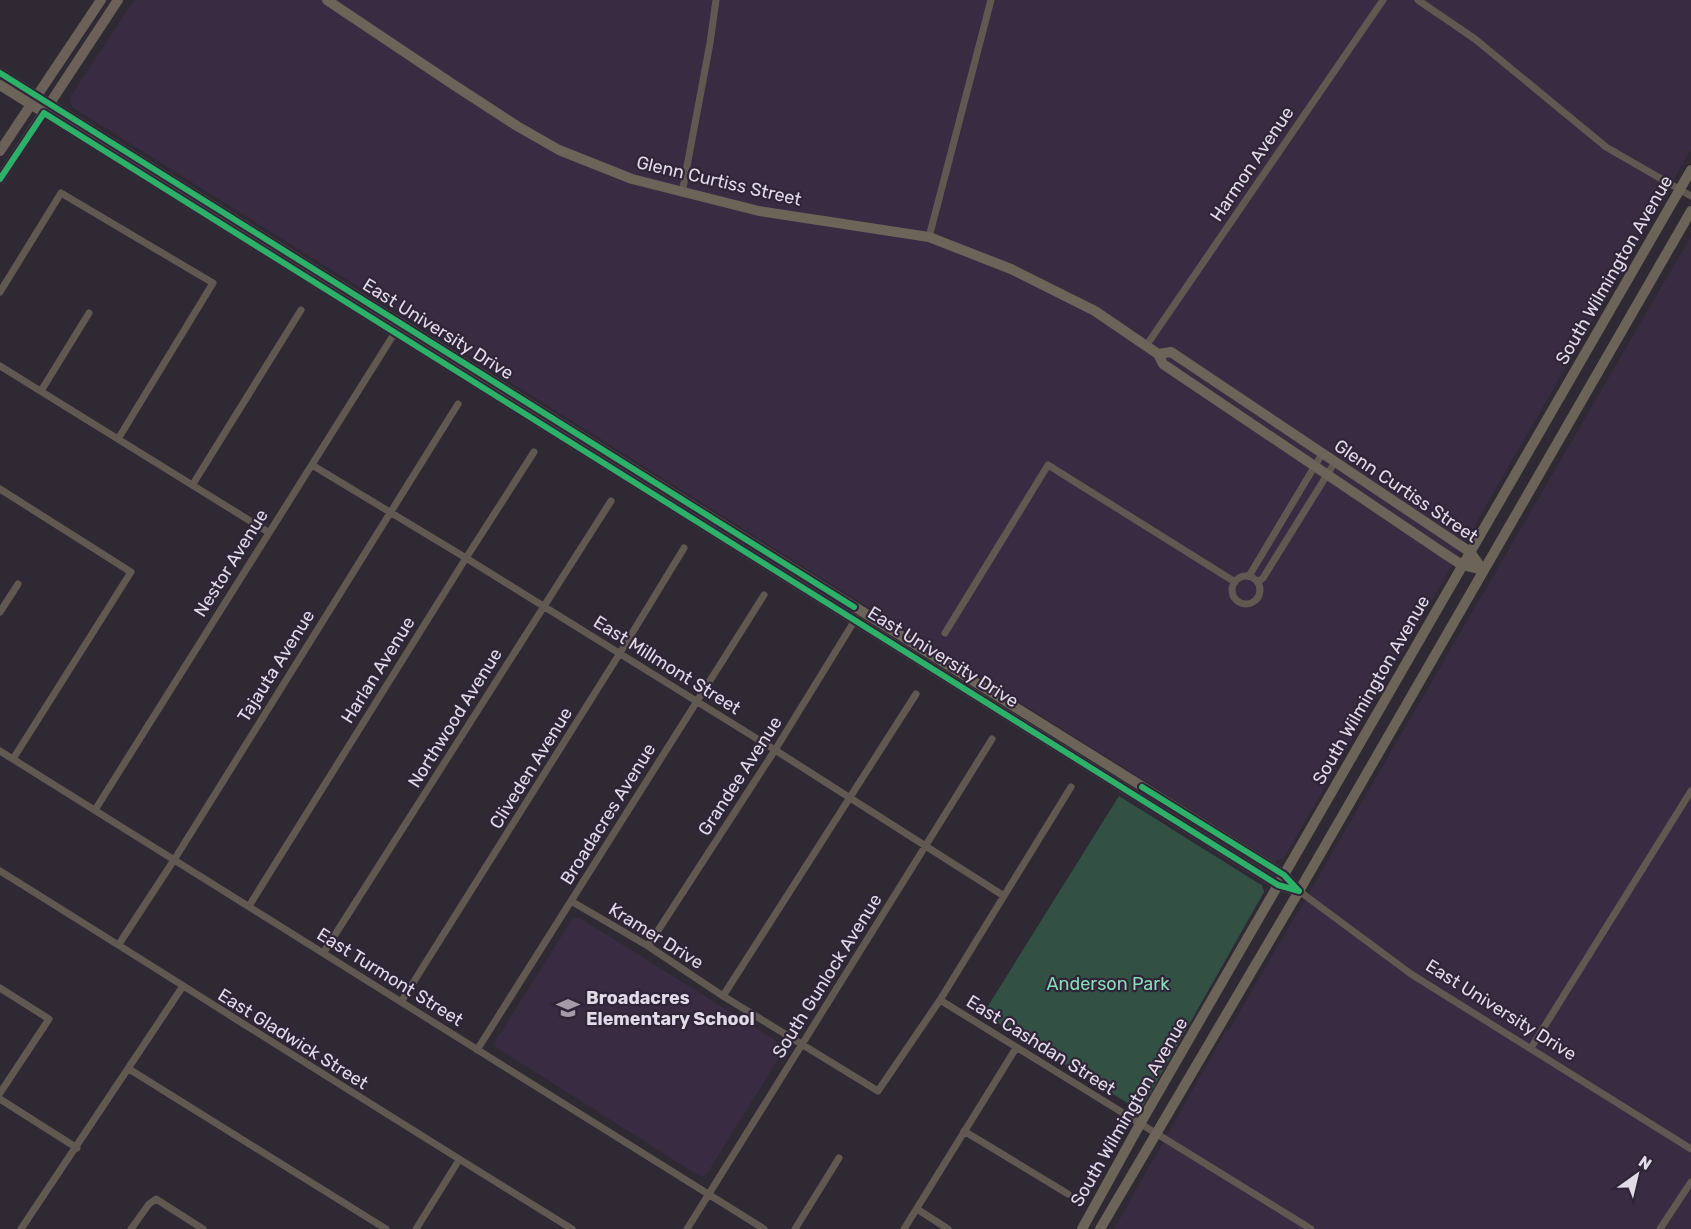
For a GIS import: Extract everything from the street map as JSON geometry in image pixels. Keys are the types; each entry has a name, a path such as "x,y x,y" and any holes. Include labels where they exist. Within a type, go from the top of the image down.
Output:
{"main road":[{"path":"0,151 101,0"},
{"path":"0,179 118,0"}],"street":[{"name":"Glenn Curtiss Street","path":"327,0 454,85 559,150 632,179 759,212 929,237 1011,269 1095,312 1158,354 1163,364 1462,565 1483,570"},
{"path":"682,192 716,0"},
{"path":"929,237 991,0"},
{"name":"Harmon Avenue","path":"1146,346 1383,0"},
{"path":"1418,0 1475,39 1606,147 1691,196"},
{"name":"East University Drive","path":"0,73 34,100 401,324 1278,885 1299,891"},
{"name":"East University Drive","path":"0,85 34,100"},
{"name":"East University Drive","path":"47,108 394,334 1284,875 1299,891 1405,970 1691,1149"},
{"name":"South Wilmington Avenue","path":"1082,1229 1140,1124 1691,170"},
{"path":"0,291 61,193 213,283 118,439"},
{"name":"South Wilmington Avenue","path":"1100,1229 1299,891 1691,211"},
{"path":"193,484 301,310"},
{"path":"41,391 89,313"},
{"path":"394,334 401,324"},
{"name":"Nestor Avenue","path":"95,810 394,334"},
{"name":"Glenn Curtiss Street","path":"1158,354 1171,352 1470,552 1483,570"},
{"path":"0,366 268,532"},
{"name":"Tajauta Avenue","path":"118,944 174,860 458,404"},
{"name":"Harlan Avenue","path":"249,906 534,452"},
{"path":"1249,576 1322,454"},
{"path":"1258,582 1263,578 1335,462"},
{"name":"East Millmont Street","path":"312,465 776,750 1004,896"},
{"path":"945,633 1048,465 1235,582"},
{"path":"0,489 131,572 13,759"},
{"name":"Northwood Avenue","path":"324,952 611,501"},
{"name":"Cliveden Avenue","path":"401,1002 684,548"},
{"path":"1244,576 1249,576 1258,582 1260,592 1258,597 1249,603 1244,603 1234,597 1232,592 1235,582 1244,576"},
{"path":"0,612 18,584"},
{"name":"Broadacres Avenue","path":"477,1050 764,596"},
{"name":"Grandee Avenue","path":"648,946 776,750 858,616"},
{"path":"723,996 916,694"},
{"name":"South Gunlock Avenue","path":"687,1229 801,1043 927,847 992,739"},
{"name":"East Turmont Street","path":"0,751 764,1229"},
{"path":"940,1000 1071,787"},
{"path":"1531,1048 1691,791"},
{"name":"East Gladwick Street","path":"0,871 572,1229"},
{"name":"Kramer Drive","path":"571,901 648,946 723,996 878,1091 940,1000"},
{"path":"26,1228 183,986"},
{"path":"0,988 49,1019 0,1092"},
{"name":"East Cashdan Street","path":"940,1000 1311,1229"},
{"path":"904,1229 1016,1048"},
{"path":"129,1069 386,1229"},
{"path":"0,1099 76,1148"},
{"path":"964,1131 1068,1194"},
{"path":"795,1229 839,1158"},
{"path":"416,1229 459,1160"},
{"path":"1660,1229 1691,1182"},
{"path":"131,1229 148,1204 156,1199 203,1229"},
{"path":"916,1209 948,1229"}],"shaded area":[{"path":"134,0 1691,0 1691,149 1284,858 1274,862 72,107 70,97"},
{"path":"1691,236 1691,1229 1114,1229 1227,1029 1229,1030"},
{"path":"573,918 580,918 783,1045 784,1050 706,1175 701,1177 497,1048 494,1043"}],"green space":[{"name":"Anderson Park","path":"1119,796 1262,885 1264,892 1143,1106 1134,1107 983,1014"}],"cycle path":[{"path":"0,73 854,607"},
{"path":"0,179 44,113 1278,885 1299,891"},
{"path":"1142,787 1284,875 1299,891"}],"place":[{"name":"Broadacres Elementary School","path":"568,1008"}]}
